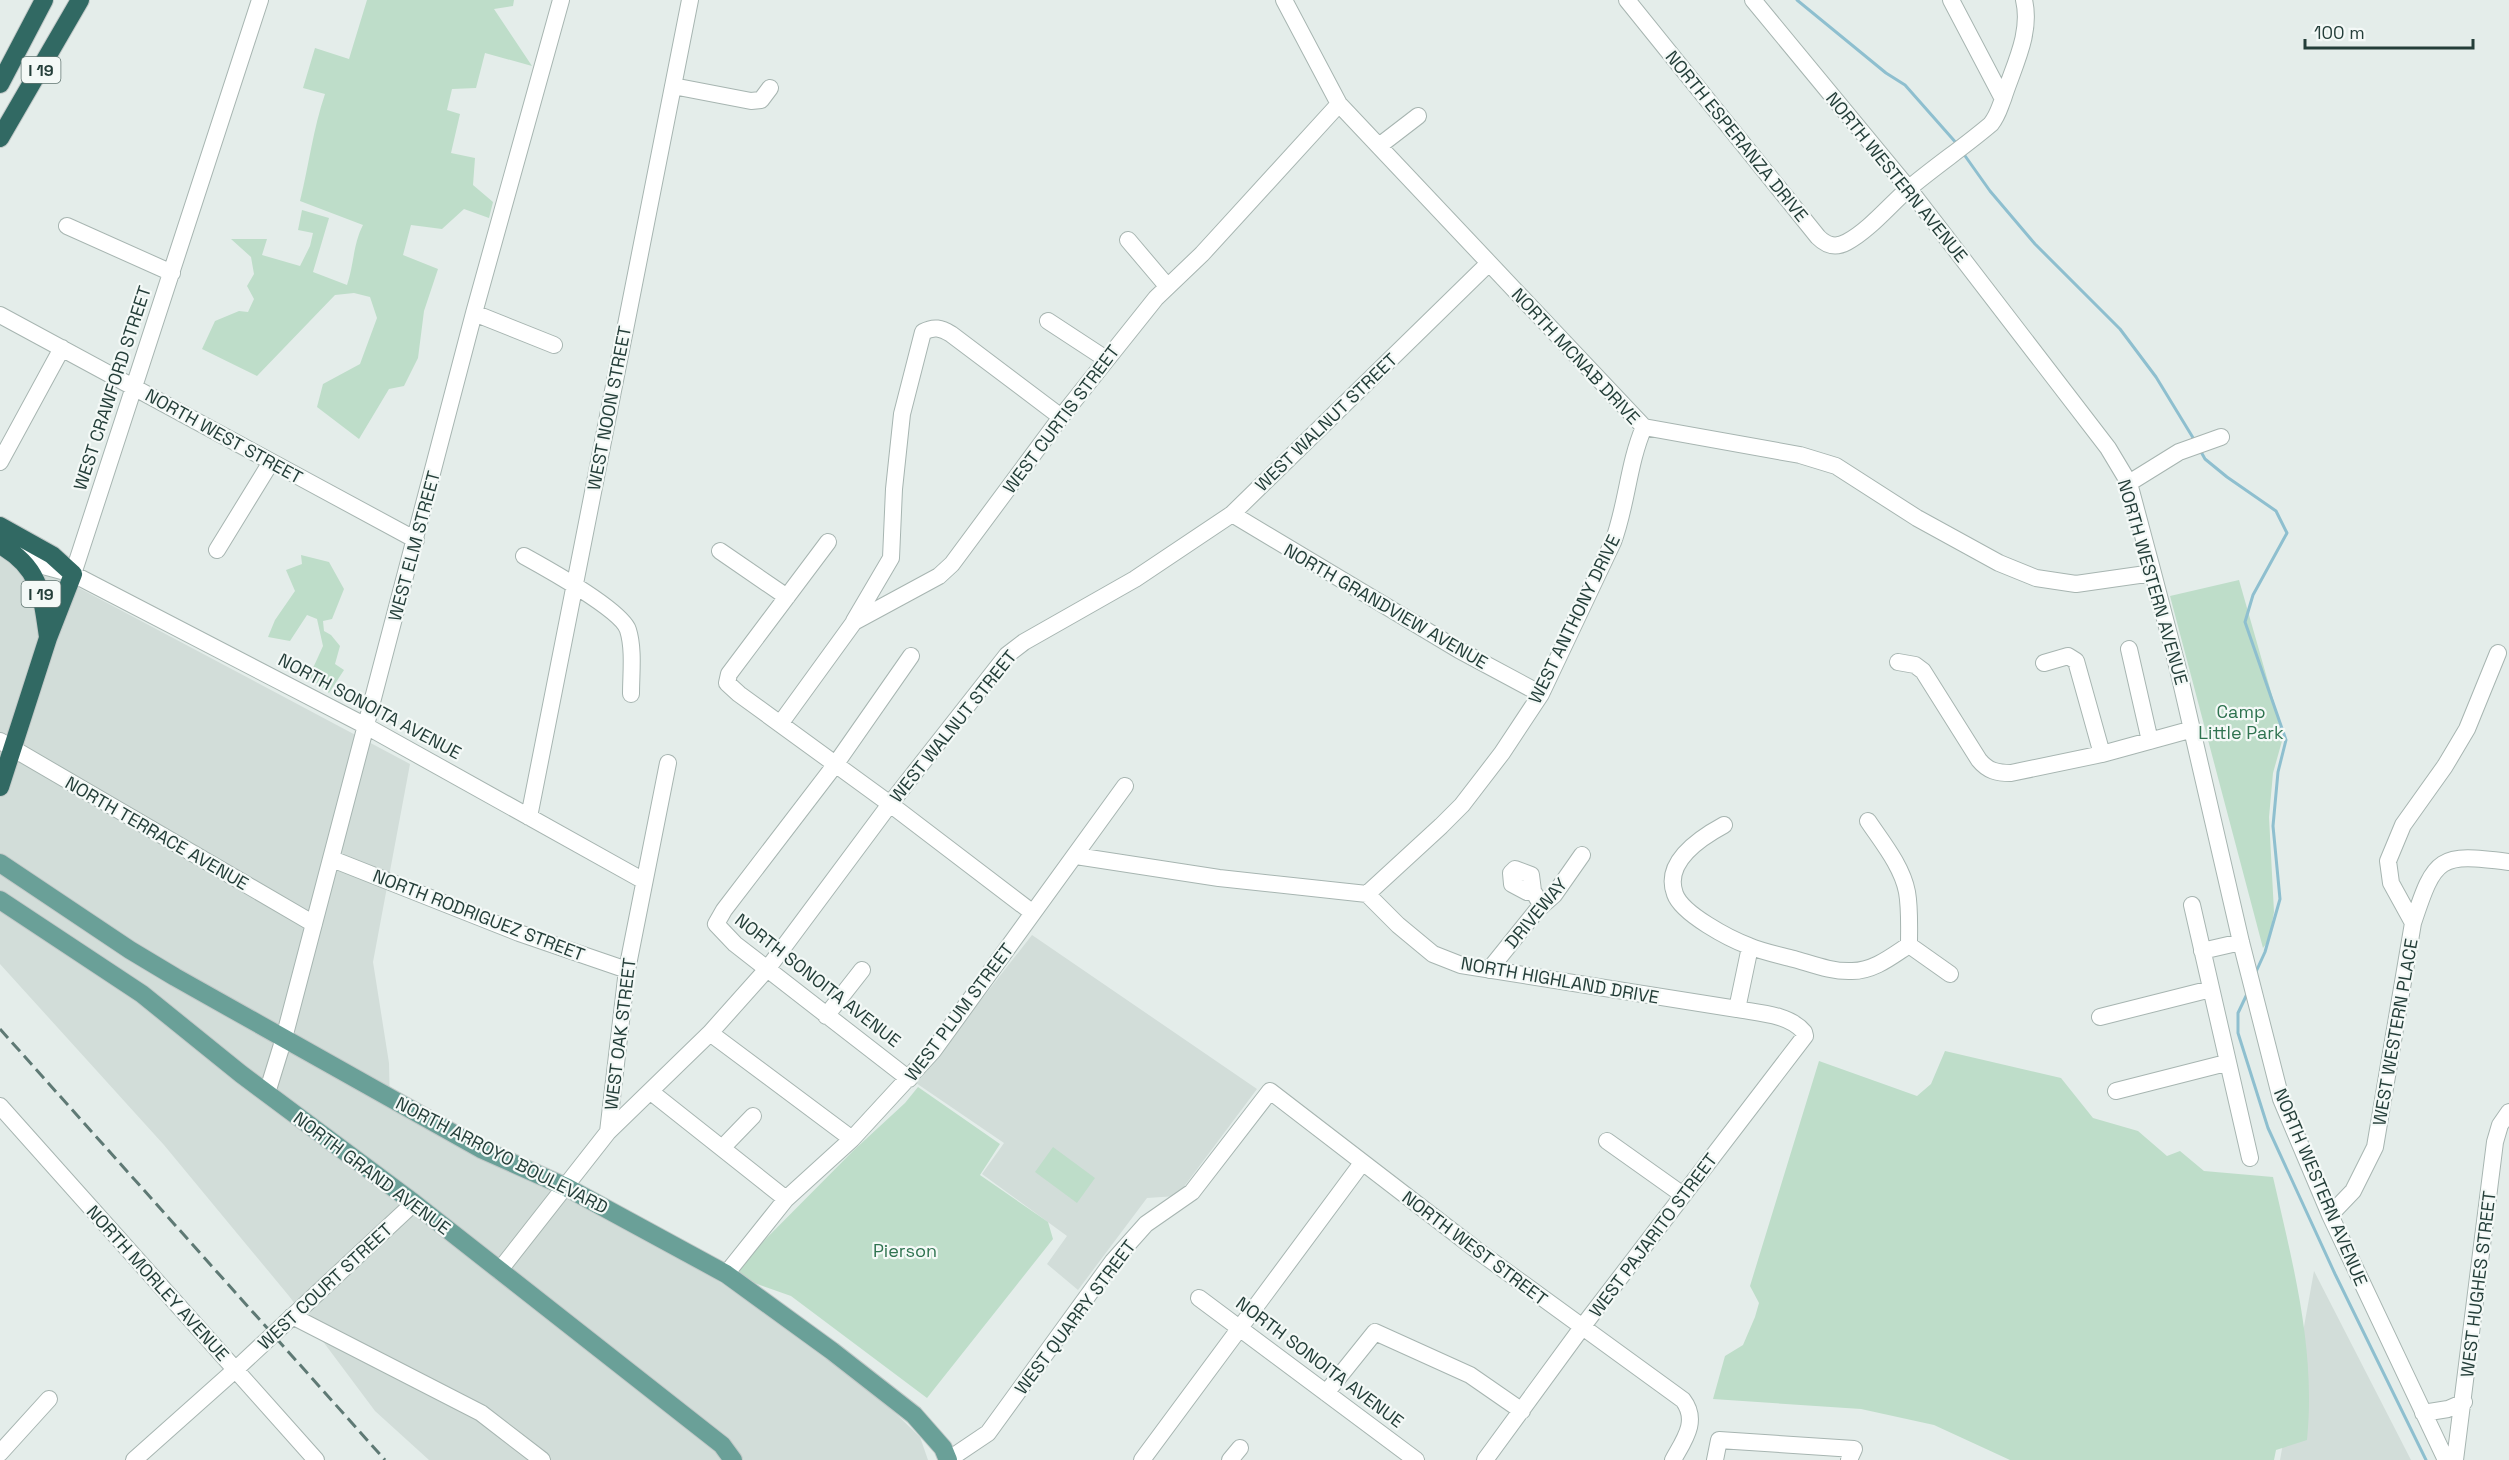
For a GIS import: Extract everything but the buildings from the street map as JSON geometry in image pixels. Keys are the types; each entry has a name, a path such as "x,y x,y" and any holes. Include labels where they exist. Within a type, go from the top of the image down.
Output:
{"highway":[{"name":"I 19","path":"0,84 44,0"},
{"name":"I 19","path":"0,138 80,0"},
{"name":"NORTH SONOITA AVENUE","path":"0,526 52,555 73,574"},
{"name":"NORTH SONOITA AVENUE","path":"0,545 18,555"},
{"name":"I 19","path":"18,555 40,589 48,639"},
{"name":"WEST CRAWFORD STREET","path":"0,787 6,745 73,574"}],"main road":[{"name":"NORTH ARROYO BOULEVARD","path":"0,863 130,950 284,1038 482,1149 566,1187 726,1274 832,1351 914,1415 943,1448 948,1460"},
{"name":"NORTH GRAND AVENUE","path":"0,900 142,994 267,1093 414,1203 722,1445 733,1460"}],"street":[{"name":"WEST CRAWFORD STREET","path":"73,574 260,0"},
{"name":"WEST ELM STREET","path":"267,1093 332,859 474,313 561,0"},
{"name":"WEST NOON STREET","path":"529,817 690,0"},
{"name":"NORTH MCNAB DRIVE","path":"1284,0 1339,104 1644,428 1800,455 1836,466 1917,518 1999,562 2036,578 2076,584 2153,573"},
{"name":"NORTH ESPERANZA DRIVE","path":"1627,0 1823,242 1836,246 1846,243 1909,189"},
{"name":"NORTH WESTERN AVENUE","path":"1753,0 1909,189 2108,448 2129,483 2193,729 2241,942 2281,1099 2330,1215 2446,1460"},
{"path":"1951,0 2002,99"},
{"path":"1909,189 1991,124 1999,114 2002,99 2016,67 2025,29 2027,13 2024,0"},
{"path":"673,86 751,101 761,100 770,88"},
{"name":"WEST CURTIS STREET","path":"780,724 854,622 939,576 952,564 1061,417 1167,286 1202,254 1339,104"},
{"path":"1379,146 1418,116"},
{"path":"67,226 172,273"},
{"path":"1128,240 1167,286"},
{"name":"WEST WALNUT STREET","path":"608,1132 710,1033 768,968 890,804 1015,647 1135,579 1232,514 1489,263"},
{"path":"474,313 554,345"},
{"name":"NORTH WEST STREET","path":"0,315 416,540"},
{"path":"1048,321 1106,359"},
{"path":"854,622 891,558 894,489 902,414 920,339 924,332 930,328 941,328 951,333 1061,417"},
{"path":"0,462 62,348"},
{"name":"WEST ANTHONY DRIVE","path":"1367,894 1462,804 1495,762 1541,694 1620,524 1636,446 1644,428"},
{"path":"2129,483 2179,452 2221,437"},
{"path":"217,550 271,462"},
{"name":"NORTH GRANDVIEW AVENUE","path":"1232,514 1459,650 1541,694"},
{"path":"828,542 729,674 727,683 1033,913"},
{"path":"720,551 787,597"},
{"name":"NORTH SONOITA AVENUE","path":"18,555 46,567 73,574 366,726 644,881"},
{"path":"524,556 574,584 626,623 630,638 632,694"},
{"path":"2129,649 2150,741"},
{"name":"WEST WESTERN PLACE","path":"2330,1215 2353,1191 2375,1147 2413,923 2391,883 2388,861 2403,825 2445,766 2467,729 2498,653"},
{"path":"835,765 911,656"},
{"path":"2044,663 2070,656 2076,661 2102,753"},
{"path":"1898,662 1915,665 1923,671 1978,760 1989,770 1998,773 2011,773 2102,753 2193,729"},
{"name":"NORTH TERRACE AVENUE","path":"6,745 314,924"},
{"name":"WEST OAK STREET","path":"499,1271 608,1132 627,970 668,763"},
{"name":"NORTH SONOITA AVENUE","path":"835,765 716,920 717,926 735,944 909,1078"},
{"name":"WEST PLUM STREET","path":"726,1274 786,1199 852,1139 933,1051 1125,786"},
{"path":"1868,821 1887,849 1903,879 1907,893 1909,945"},
{"path":"1724,825 1708,834 1685,854 1676,867 1675,895 1700,919 1750,946 1834,970 1852,972 1879,965 1909,945"},
{"name":"DRIVEWAY","path":"1489,970 1542,906 1554,895 1582,855"},
{"path":"1076,856 1219,878 1367,894"},
{"path":"2413,923 2430,877 2442,864 2460,857 2509,862"},
{"name":"NORTH RODRIGUEZ STREET","path":"332,859 519,933 627,970"},
{"path":"1533,891 1542,906"},
{"name":"NORTH HIGHLAND DRIVE","path":"1367,894 1398,925 1433,954 1461,965 1781,1018"},
{"path":"2192,905 2226,1063 2250,1158"},
{"path":"2202,951 2241,942"},
{"path":"1909,945 1950,974"},
{"path":"1737,1009 1750,946"},
{"path":"826,1016 862,970"},
{"path":"2100,1017 2211,989"},
{"name":"WEST PAJARITO STREET","path":"1485,1460 1583,1326 1805,1036 1802,1028 1781,1018"},
{"path":"710,1033 852,1139"},
{"path":"2116,1091 2226,1063"},
{"name":"NORTH WEST STREET","path":"1270,1091 1478,1251 1683,1400 1690,1410 1690,1428 1672,1460"},
{"name":"WEST QUARRY STREET","path":"948,1460 988,1432 1113,1261 1146,1224 1192,1192 1270,1091"},
{"path":"651,1092 786,1199"},
{"name":"NORTH MORLEY AVENUE","path":"0,1106 316,1460"},
{"name":"WEST HUGHES STREET","path":"2455,1460 2495,1142 2500,1125 2509,1112"},
{"path":"723,1147 753,1116"},
{"path":"1607,1141 1683,1195"},
{"path":"1142,1460 1362,1163"},
{"name":"WEST COURT STREET","path":"134,1460 235,1370 414,1203"},
{"name":"NORTH SONOITA AVENUE","path":"1199,1298 1416,1460"},
{"path":"292,1316 481,1413 542,1460"},
{"path":"1326,1393 1375,1332 1470,1374 1522,1411"},
{"path":"0,1453 49,1399"},
{"path":"2423,1413 2448,1410 2464,1402"},
{"path":"1715,1460 1719,1440 1852,1454"},
{"path":"948,1460 956,1460"}],"shaded area":[{"path":"0,546 410,764 373,962 389,1063 390,1108 509,1166 688,1260 859,1378 920,1437 928,1460 429,1460 375,1411 289,1296 164,1145 0,964"},
{"path":"1032,935 1257,1089 1177,1196 1147,1198 1078,1290 1047,1264 1067,1236 982,1174 1004,1143 916,1083"},
{"path":"2314,1271 2411,1460 2280,1460"}],"green space":[{"path":"367,0 514,0 513,6 494,9 532,66 485,53 476,88 452,89 447,110 460,114 451,153 475,158 473,185 493,202 489,218 464,209 442,229 411,225 403,255 438,269 424,311 418,358 404,386 389,389 359,439 317,407 323,384 360,364 377,318 370,297 354,293 335,295 257,376 202,349 215,321 239,311 248,312 254,299 247,286 254,274 251,257 231,239 267,239 262,255 300,266 310,246 313,233 298,230 302,210 329,218 313,272 347,285 357,240 363,225 300,201 317,120 325,94 303,88 315,48 349,59"},
{"path":"301,555 329,562 344,589 332,619 323,621 324,631 331,635 340,646 335,664 344,670 329,693 309,677 323,646 317,619 307,615 290,641 268,637 275,620 295,591 286,570 302,564"},
{"name":"Camp Little Park","path":"2239,580 2277,713 2282,741 2273,773 2269,817 2274,912 2269,940 2263,948 2170,596"},
{"path":"1945,1051 2061,1078 2093,1118 2138,1131 2167,1156 2180,1151 2204,1171 2273,1177 2301,1307 2308,1373 2307,1440 2276,1450 2274,1460 2010,1460 1934,1425 1861,1409 1713,1399 1725,1356 1743,1345 1755,1317 1759,1303 1750,1286 1819,1061 1917,1096 1931,1084"},
{"name":"Pierson","path":"918,1087 1000,1144 980,1175 1048,1222 1053,1239 927,1398 791,1296 746,1280 740,1276 739,1270 744,1261 853,1151 905,1103"},
{"path":"1053,1147 1095,1178 1077,1203 1035,1172"}],"waterway":[{"path":"1797,0 1886,73 1905,85 1958,145"},
{"path":"1963,153 1990,191 2035,244 2120,329 2156,377 2195,441"},
{"path":"2200,450 2205,459 2227,477 2276,511 2287,533 2253,595 2245,622 2286,740 2278,772 2273,826 2280,899 2265,952 2255,974"},
{"path":"2247,994 2238,1013 2238,1033 2268,1128 2335,1274 2426,1460"}],"railway":[{"path":"0,1029 385,1460"}]}
